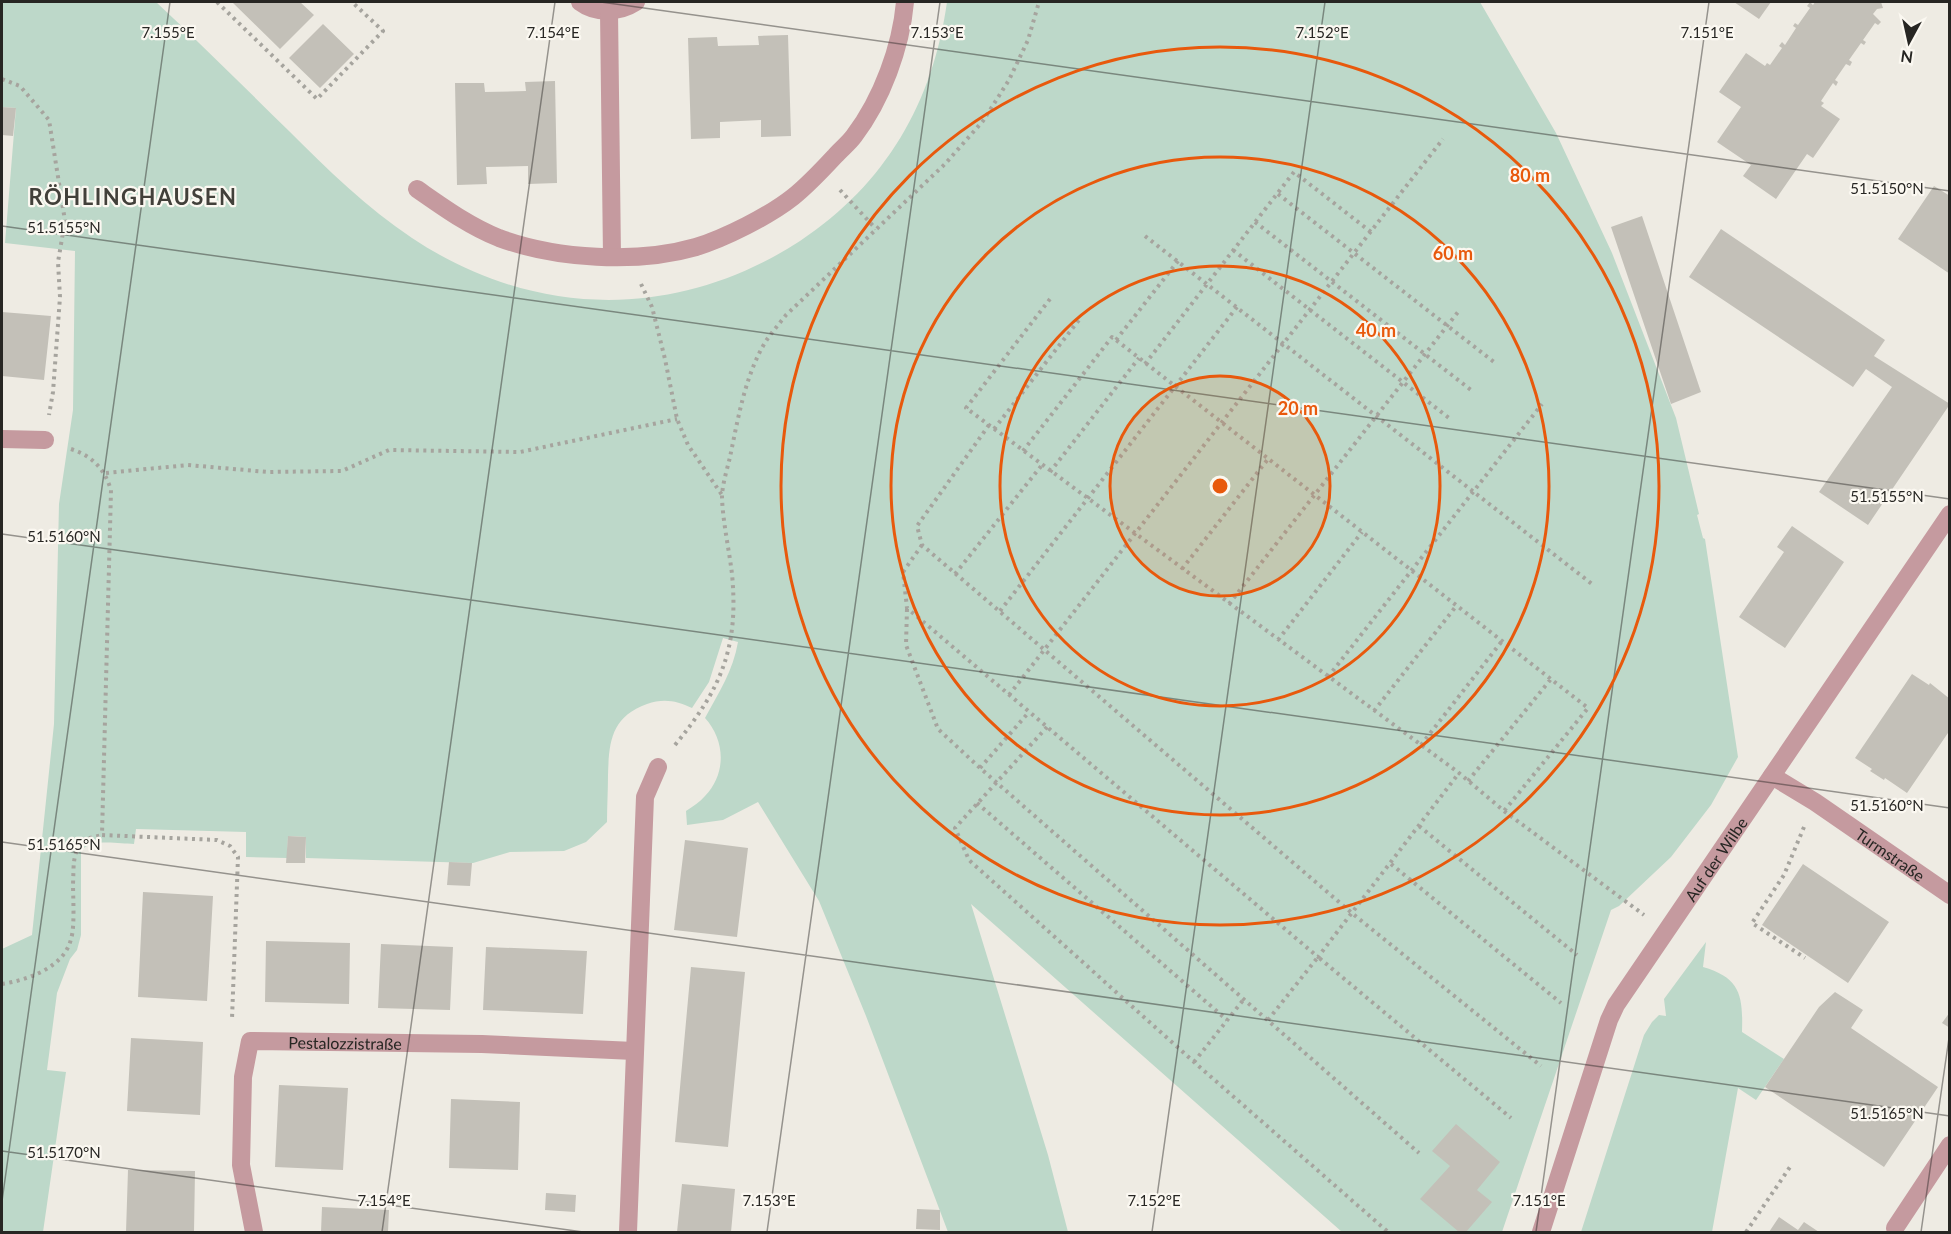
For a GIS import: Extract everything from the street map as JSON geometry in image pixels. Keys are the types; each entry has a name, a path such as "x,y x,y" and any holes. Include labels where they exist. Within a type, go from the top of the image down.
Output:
{"street":[{"path":"580,2 609,11 622,9 636,2"},
{"path":"417,189 451,212 499,238 553,252 632,256 666,254 697,246 754,221 792,198 854,136 876,98 894,57 905,2"},
{"path":"609,11 612,256"},
{"path":"2,440 45,440"},
{"name":"Auf der Wilbe","path":"1541,1233 1609,1020 1616,1005 1950,514"},
{"path":"628,1233 645,796 658,767"},
{"name":"Turmstraße","path":"1772,776 1815,802 1950,896"},
{"path":"250,1041 243,1077 241,1165 254,1233"},
{"name":"Pestalozzistraße","path":"250,1041 482,1044 634,1051"},
{"path":"1894,1228 1950,1145"}],"path":[{"path":"217,2 317,99 383,31 352,2"},
{"path":"658,767 708,701 722,673 731,640 732,578 722,496 736,428 753,368 766,341 786,315 945,164 983,121 1010,81 1028,40 1039,2"},
{"path":"2,79 20,86 49,120 65,221 58,262 60,297 52,392 45,440 85,454 106,474 111,490 102,835"},
{"path":"1009,695 1443,139"},
{"path":"821,171 876,230"},
{"path":"1145,364 1294,172 1371,232"},
{"path":"1278,194 1494,362"},
{"path":"1255,222 1471,390"},
{"path":"1145,236 1592,584"},
{"path":"1233,250 1449,418"},
{"path":"632,256 640,282 652,307 677,419 688,445 722,496"},
{"path":"1116,340 1178,261"},
{"path":"1050,299 966,408 1459,773 1504,811 1666,932"},
{"path":"1000,611 1237,307"},
{"path":"1230,604 1458,312"},
{"path":"994,429 1079,320"},
{"path":"1023,451 1112,337 1588,708 1504,811"},
{"path":"1050,472 1139,358"},
{"path":"1329,677 1542,404"},
{"path":"106,474 188,465 268,471 342,471 389,450 520,452 677,419"},
{"path":"989,425 917,526 922,545 1353,914 1541,1066"},
{"path":"1182,569 1268,459"},
{"path":"955,574 1042,465"},
{"path":"1278,640 1362,532"},
{"path":"922,545 903,572 907,608 906,645 938,729 1419,1153"},
{"path":"1374,711 1457,605"},
{"path":"907,608 1511,1118"},
{"path":"1421,745 1502,641"},
{"path":"1468,781 1551,679"},
{"path":"980,768 1029,712"},
{"path":"1047,727 955,828 969,860 1388,1233"},
{"path":"1268,1020 1353,914 1459,773"},
{"path":"1805,958 1752,923 1784,875 1815,802"},
{"path":"977,803 1227,1020"},
{"path":"1419,826 1577,955"},
{"path":"2,984 19,981 43,971 63,955 72,939 74,853 82,840 102,835 217,840 230,846 238,857 232,1019 250,1041"},
{"path":"1391,864 1561,1003"},
{"path":"1194,1062 1244,999"},
{"path":"1746,1233 1792,1164"}],"green space":[{"path":"2,2 156,2 333,174 379,214 412,238 459,265 507,284 556,296 606,300 655,297 705,286 753,267 800,241 830,218 857,194 881,167 917,107 940,39 947,2 1480,2 1556,133 1612,253 1676,418 1699,514 1697,515 1705,539 1738,757 1711,805 1671,857 1619,906 1611,910 1502,1232 1342,1232 971,904 1048,1155 1068,1232 948,1232 866,1016 819,901 758,802 723,820 687,825 686,811 701,800 712,787 720,767 720,746 717,736 705,718 725,681 736,653 738,642 723,638 709,682 692,708 670,701 653,702 635,709 619,723 609,752 607,822 586,842 564,851 510,852 473,863 306,858 306,837 288,836 287,858 246,857 246,832 136,829 134,844 98,843 91,844 81,851 81,935 77,950 70,959 57,993 47,1070 66,1072 43,1232 2,1232 2,949 32,935 54,724 59,504 73,410 75,251 5,243 16,108 2,107"},
{"path":"1706,942 1703,967 1725,977 1737,990 1742,1008 1742,1032 1784,1059 1756,1100 1738,1088 1712,1232 1581,1232 1644,1035 1659,1015 1666,1016 1664,999"}],"building":[{"path":"232,2 300,2 314,15 280,49"},
{"path":"1734,2 1771,2 1759,19"},
{"path":"1810,2 1813,5 1815,2 1881,2 1883,8 1877,9 1873,14 1881,22 1878,25 1875,23 1863,40 1866,42 1864,45 1861,43 1849,60 1852,62 1850,66 1846,64 1835,80 1838,82 1836,86 1833,83 1821,101 1824,103 1821,106 1840,119 1813,158 1807,154 1776,199 1743,176 1751,165 1717,142 1741,107 1719,92 1746,53 1765,66 1767,63 1770,65 1782,48 1779,46 1782,42 1785,45 1796,28 1793,26 1795,23 1798,25 1810,8 1807,6"},
{"path":"323,24 354,54 320,88 289,58"},
{"path":"788,35 791,136 761,137 761,120 720,122 720,138 691,139 688,38 717,37 718,46 759,45 758,36"},
{"path":"555,81 557,183 528,184 528,166 486,167 487,184 457,185 455,83 484,83 485,92 526,91 525,82"},
{"path":"2,107 16,108 13,136 2,135"},
{"path":"1934,186 1950,196 1950,274 1898,239"},
{"path":"1642,216 1701,392 1671,404 1611,227"},
{"path":"1721,229 1885,340 1874,356 1950,404 1868,525 1819,492 1892,387 1866,369 1853,387 1689,277"},
{"path":"2,312 51,316 44,380 2,376"},
{"path":"1792,526 1844,562 1785,648 1739,617 1784,552 1777,547"},
{"path":"1912,674 1929,685 1930,683 1950,699 1950,730 1907,793 1870,771 1872,769 1855,758"},
{"path":"288,836 306,837 305,863 286,863"},
{"path":"685,840 748,848 737,937 674,930"},
{"path":"449,862 472,863 470,886 447,885"},
{"path":"1803,864 1889,922 1848,983 1762,925"},
{"path":"143,892 213,896 207,1001 138,997"},
{"path":"266,941 350,943 349,1004 265,1002"},
{"path":"381,944 453,947 450,1010 378,1008"},
{"path":"486,947 587,951 583,1014 483,1010"},
{"path":"691,967 745,972 728,1147 675,1142"},
{"path":"1835,992 1863,1010 1851,1028 1938,1087 1884,1167 1765,1087 1819,1007"},
{"path":"1950,1012 1950,1028 1942,1023"},
{"path":"131,1038 203,1042 200,1115 127,1111"},
{"path":"279,1085 348,1088 343,1170 275,1167"},
{"path":"451,1099 520,1102 518,1170 449,1168"},
{"path":"1456,1124 1500,1162 1477,1190 1492,1202 1466,1232 1459,1232 1420,1199 1450,1166 1432,1151"},
{"path":"128,1170 195,1171 194,1232 126,1232"},
{"path":"682,1184 735,1189 731,1232 677,1232"},
{"path":"546,1193 576,1195 575,1212 545,1210"},
{"path":"322,1207 389,1210 388,1232 321,1232"},
{"path":"917,1209 940,1210 940,1230 916,1229"},
{"path":"1779,1217 1798,1230 1804,1222 1819,1232 1769,1232"}],"district":[{"name":"RÖHLINGHAUSEN","path":"133,196"}]}
